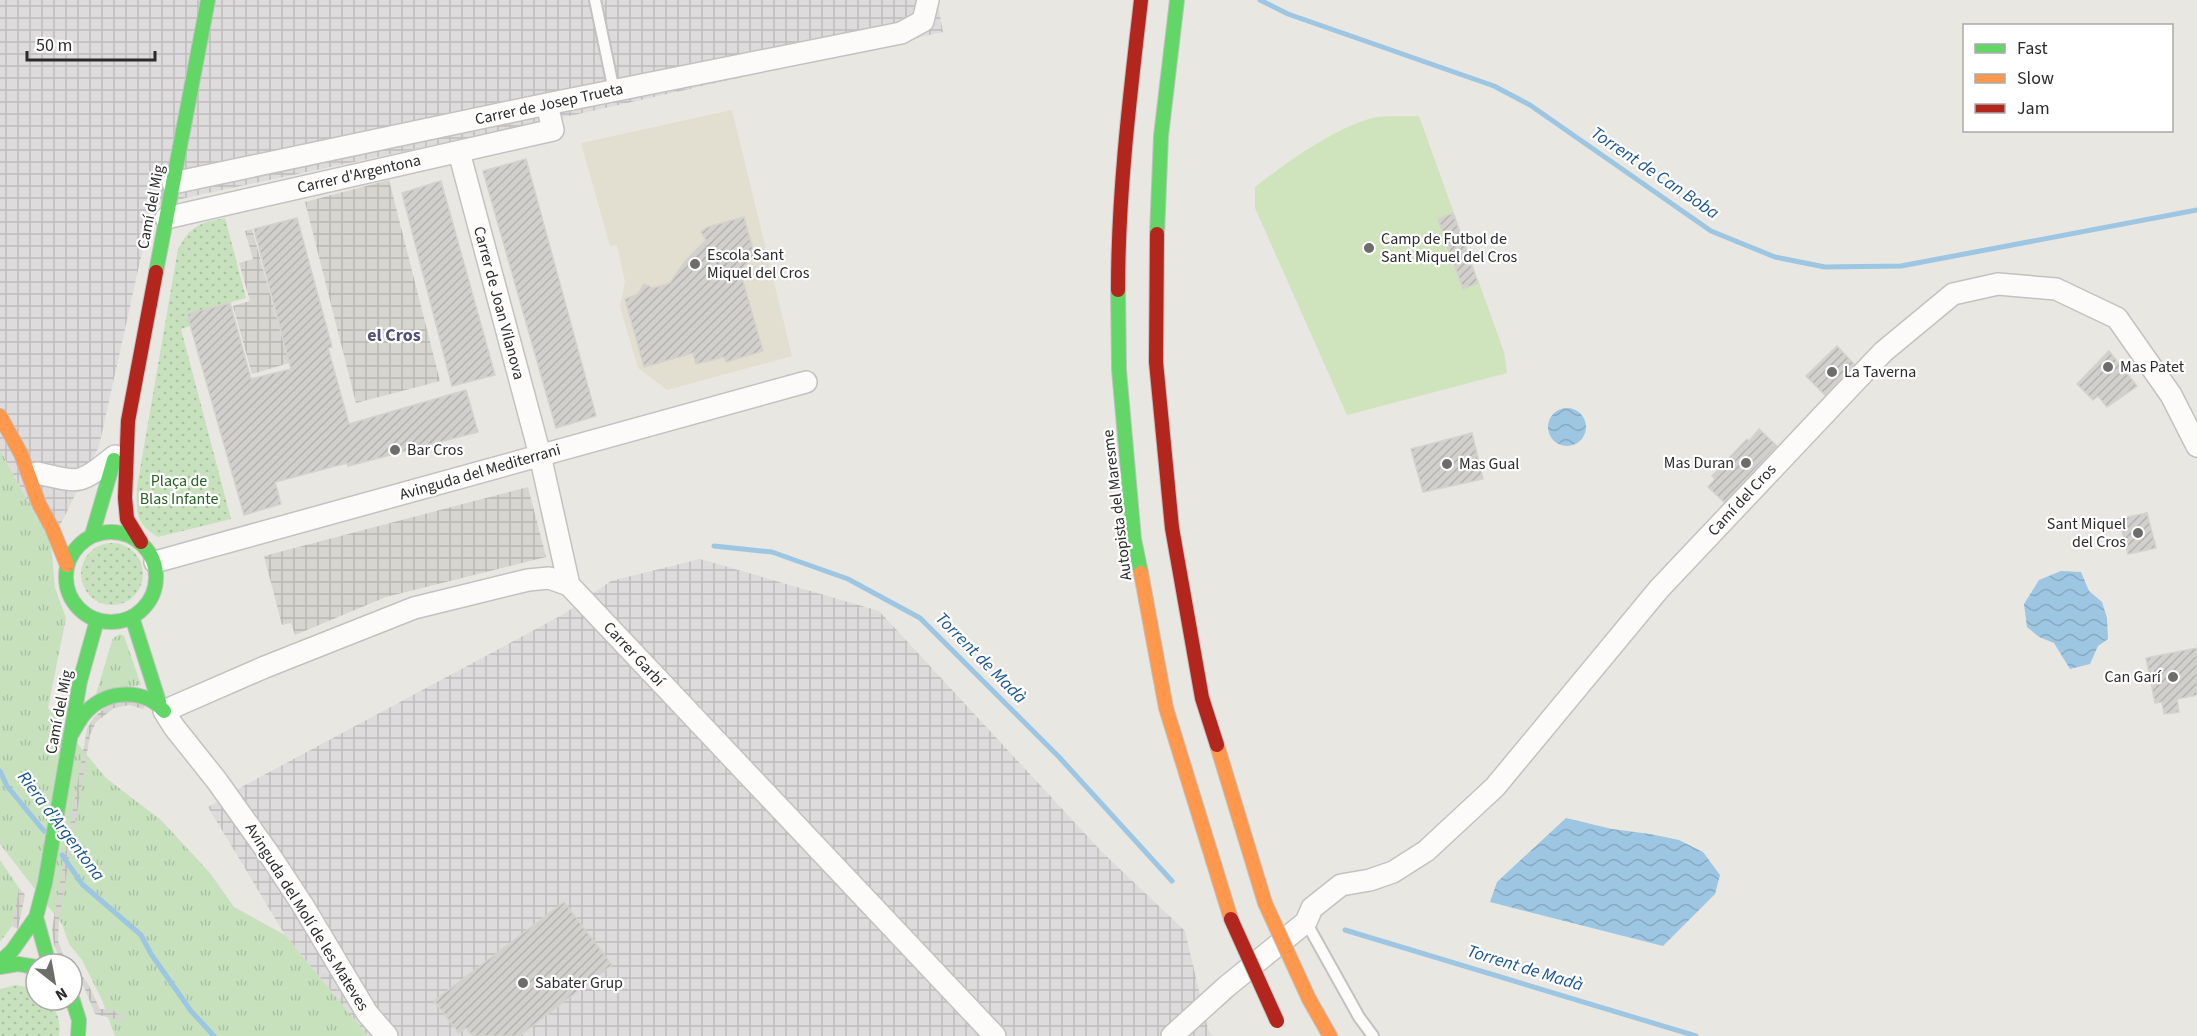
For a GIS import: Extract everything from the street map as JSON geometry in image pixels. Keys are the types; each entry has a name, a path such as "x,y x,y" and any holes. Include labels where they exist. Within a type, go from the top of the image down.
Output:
{"main road":[{"name":"Camí del Mig","path":"141,542 127,519 124,498 128,421 208,0"},
{"name":"Autopista del Maresme","path":"1141,0 1126,134 1118,252 1119,370 1134,539 1166,708 1231,919 1286,1036"},
{"path":"1177,0 1161,136 1156,251 1156,362 1172,528 1202,698 1265,903 1309,999 1330,1036"},
{"path":"0,416 21,454 39,504 52,528 67,565"},
{"name":"Camí del Mig","path":"88,538 128,421"},
{"path":"21,454 37,473 67,525 88,538"},
{"path":"109,531 126,533 141,542 155,562 157,572 155,591 142,610 132,617 115,622 97,620 85,614 68,592 67,565 73,552 88,538 109,531"},
{"path":"132,617 162,707"},
{"name":"Camí del Mig","path":"0,964 36,917 45,883 80,681 97,620"},
{"path":"70,738 83,716 102,701 113,696 137,695 162,707"},
{"name":"Camí del Mig","path":"36,917 44,952"},
{"path":"0,964 24,964"},
{"path":"76,1012 79,1020 78,1036"}],"street":[{"name":"Carrer de Josep Trueta","path":"173,183 614,90 901,33 923,21 928,0"},
{"name":"Carrer d'Argentona","path":"166,218 553,130 548,104"},
{"name":"Carrer de Joan Vilanova","path":"459,152 540,455 568,585"},
{"name":"Camí del Cros","path":"1172,1036 1193,1029 1226,987 1306,922 1312,908 1341,885 1370,880 1393,872 1426,851 1495,787 1659,589 1883,352 1953,294 1998,284 2056,290 2117,318 2171,395 2197,446"},
{"name":"Avinguda del Mediterrani","path":"155,562 806,382"},
{"path":"37,473 72,482 87,478 115,456"},
{"path":"162,707 414,608 528,580 549,578 568,585"},
{"name":"Carrer Garbí","path":"568,585 995,1036"},
{"name":"Avinguda del Molí de les Mateves","path":"162,707 174,727 217,781 269,854 302,904 367,1013 387,1036"}],"lane":[{"path":"595,0 614,90"},
{"path":"1306,922 1372,1036"}],"shaded area":[{"path":"0,0 937,0 943,32 152,207 99,446 51,544 0,450"},
{"name":"Escola Sant Miquel del Cros","path":"732,110 792,356 667,390 638,368 620,307 625,282 617,245 610,246 581,143"},
{"path":"389,180 440,381 356,403 305,202"},
{"path":"252,229 289,363 252,374 233,306 250,301 239,263 253,259 245,231"},
{"path":"528,487 546,557 386,597 295,635 291,623 282,625 264,556"},
{"path":"700,559 879,611 1101,851 1185,931 1208,1029 1212,1036 368,1036 285,935 208,807 564,614 611,581"},
{"path":"132,700 146,705 143,709 129,705 114,708 96,722 90,735 59,919 58,941 62,952 57,952 52,929 87,729 94,717 111,703"},
{"path":"19,888 25,895 18,929 12,926"},
{"path":"84,979 100,1009 112,1009 125,1017 124,1021 95,1014 84,987"}],"green space":[{"name":"Camp de Futbol de Sant Miquel del Cros","path":"1419,116 1504,352 1507,373 1347,415 1255,208 1255,187 1311,147 1357,123 1377,117"},
{"name":"Plaça de Blas Infante","path":"225,218 246,298 187,314 190,326 181,329 231,519 158,537 145,527 138,516 137,487 178,249 187,235 197,226"},
{"path":"0,450 51,544 55,588 66,618 48,708 106,778 161,820 210,873 234,907 285,935 368,1036 115,1036 102,1000 84,964 84,952 76,952 69,944 62,924 0,844"},
{"path":"112,543 129,548 134,552 138,557 143,574 138,591 134,596 129,600 112,605 95,600 90,596 86,591 81,574 86,557 90,552 95,548"},
{"path":"120,634 124,636 141,685 96,694 113,638"},
{"path":"0,860 19,888 12,926 0,942"},
{"path":"16,985 24,987 24,1012 56,1012 59,1036 0,1036 0,989"}],"water":[{"path":"1567,408 1574,409 1580,414 1585,420 1585,434 1580,440 1574,445 1567,446 1560,445 1554,440 1549,434 1548,427 1549,420 1554,414 1560,409"},
{"path":"2061,571 2081,572 2089,591 2102,602 2107,618 2108,639 2098,646 2090,664 2070,669 2054,643 2039,637 2027,627 2024,604 2039,580"},
{"path":"1566,818 1612,829 1679,840 1703,852 1720,875 1715,894 1663,946 1490,902 1497,882"}],"building":[{"path":"526,159 596,416 556,428 483,171"},
{"path":"441,181 495,375 452,386 402,193"},
{"path":"1453,213 1478,283 1463,289 1438,219"},
{"path":"744,217 755,257 751,258 740,271 763,351 726,362 724,357 696,364 693,353 644,367 625,299 638,294 644,284 653,288 670,283 686,260 706,240 701,232 708,227"},
{"path":"297,218 332,347 328,348 349,424 466,390 478,432 348,466 347,463 275,482 281,504 244,515 187,314 230,303 251,379 291,369 254,229"},
{"name":"La Taverna","path":"1837,346 1854,364 1825,395 1806,376"},
{"name":"Mas Patet","path":"2109,351 2137,386 2107,407 2098,396 2093,400 2077,384"},
{"name":"Mas Duran","path":"1759,429 1777,446 1724,502 1708,487 1715,479 1712,476"},
{"name":"Mas Gual","path":"1472,433 1483,479 1423,492 1411,449"},
{"name":"Sant Miquel del Cros","path":"2147,513 2156,548 2128,554 2119,519"},
{"name":"Can Garí","path":"2197,648 2197,695 2177,699 2179,712 2164,714 2162,702 2155,703 2146,658"},
{"name":"Sabater Grup","path":"564,902 612,965 519,1036 473,1036 466,1028 459,1033 434,1001"}],"waterway":[{"name":"Torrent de Can Boba","path":"1260,0 1288,14 1494,86 1530,105 1711,231 1775,257 1825,267 1901,266 2197,210"},
{"name":"Torrent de Madà","path":"714,546 772,552 848,579 920,618 1059,757 1172,881"},
{"name":"Riera d'Argentona","path":"0,771 7,786 44,831"},
{"name":"Riera d'Argentona","path":"62,855 82,884 141,935 151,954 191,1011 214,1036"},
{"name":"Torrent de Madà","path":"1345,930 1696,1036"}],"traffic: fast":[{"path":"156,272 208,0"},
{"path":"1157,234 1161,136 1177,0"},
{"path":"1118,290 1119,370 1134,539 1141,573"},
{"path":"92,535 114,460"},
{"path":"111,532 128,535 143,545 153,560 156,577 153,594 143,609 128,619 111,622 94,619 79,609 69,594 66,577 69,560 79,545 94,535 111,532"},
{"path":"132,617 159,702"},
{"path":"0,962 12,951 36,917 45,883 80,681 97,620"},
{"path":"71,735 87,711 105,699 115,696 126,694 146,698 164,711"},
{"path":"36,917 46,952"},
{"path":"0,967 24,965"},
{"path":"76,1012 79,1020 78,1036"}],"traffic: slow":[{"path":"0,416 21,454 39,504 52,528 67,565"},
{"path":"1141,573 1166,708 1231,919"},
{"path":"1217,745 1265,903"},
{"path":"1265,903 1309,999"},
{"path":"1309,999 1330,1036"}],"traffic: jam":[{"path":"1118,290 1122,181 1141,0"},
{"path":"1157,234 1156,362 1172,528 1202,698 1217,745"},
{"path":"141,542 127,519 125,498 128,421 156,272"},
{"path":"1231,919 1277,1021"}],"place":[{"name":"Camp de Futbol de Sant Miquel del Cros","path":"1369,248"},
{"name":"Escola Sant Miquel del Cros","path":"695,264"},
{"name":"Mas Patet","path":"2108,367"},
{"name":"La Taverna","path":"1832,372"},
{"name":"Bar Cros","path":"395,450"},
{"name":"Mas Duran","path":"1746,463"},
{"name":"Mas Gual","path":"1447,464"},
{"name":"Sant Miquel del Cros","path":"2138,533"},
{"name":"Can Garí","path":"2173,677"},
{"name":"Sabater Grup","path":"523,983"}],"district":[{"name":"el Cros","path":"394,335"}]}
